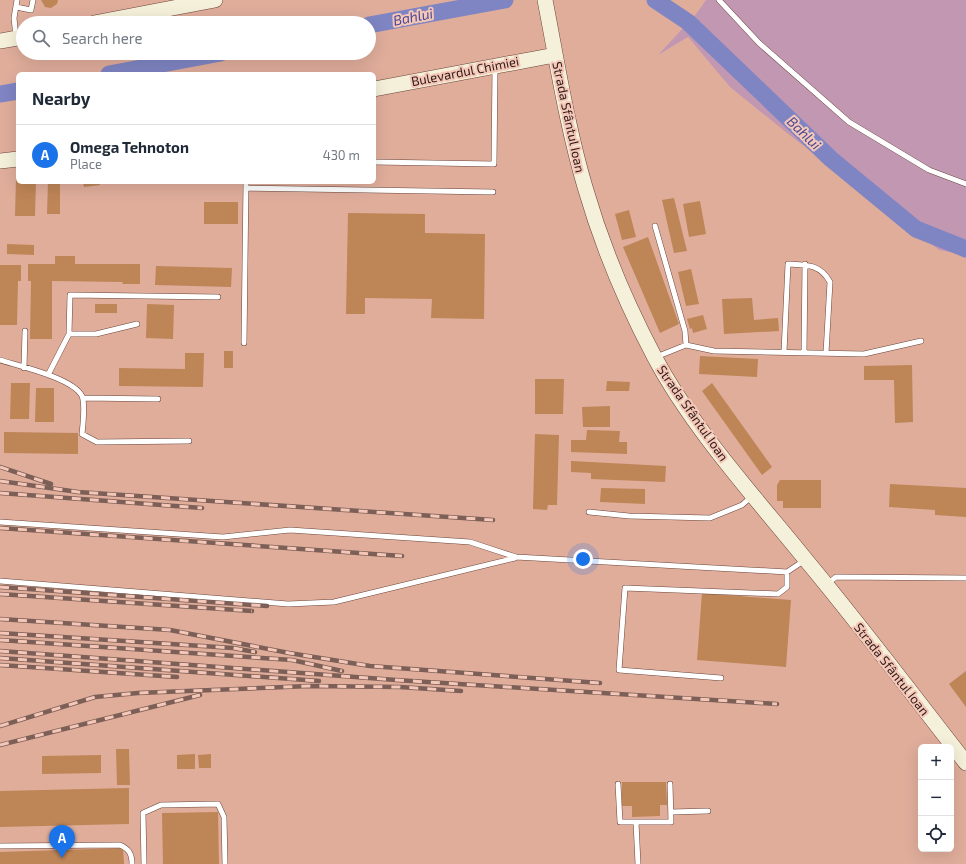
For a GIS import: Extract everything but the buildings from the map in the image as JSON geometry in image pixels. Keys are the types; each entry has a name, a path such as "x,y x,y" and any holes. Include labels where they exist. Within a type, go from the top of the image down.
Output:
{"main road":[{"path":"126,16 171,6 215,0"},
{"name":"Strada Sfântul Ioan","path":"545,0 573,140 595,221 625,296 655,357 671,384 716,450 806,559 966,763"},
{"path":"0,41 16,39"},
{"name":"Bulevardul Chimiei","path":"376,89 495,65 556,55"},
{"path":"0,162 16,159"}],"lane":[{"path":"16,25 14,18 17,0"},
{"path":"16,7 31,10 33,0"},
{"path":"719,0 759,43 849,122 929,170 966,184"},
{"path":"376,162 494,164 495,65"},
{"path":"244,343 246,185 493,192"},
{"path":"655,226 685,331 686,345"},
{"path":"784,352 788,264 805,264 825,272 830,282 826,353"},
{"path":"804,352 805,264"},
{"path":"48,375 68,334 70,295 218,297"},
{"path":"68,334 96,334 137,324"},
{"path":"24,368 25,331"},
{"path":"655,357 686,345 714,351 864,354 921,341"},
{"path":"0,360 48,375 77,389 83,398 82,434 97,442 189,441"},
{"path":"83,398 158,399"},
{"path":"589,512 629,516 710,518 742,505 753,495"},
{"path":"0,522 224,537 290,530 470,542 516,557 787,572 806,559"},
{"path":"0,581 288,604 334,602 516,557"},
{"path":"720,678 619,670 625,588 778,594 787,587 787,572"},
{"path":"826,585 836,577 966,578"},
{"path":"618,784 620,822 671,822 670,784"},
{"path":"144,864 143,813 161,805 218,804 224,817 225,864"},
{"path":"671,812 708,812"},
{"path":"636,822 638,864"},
{"path":"0,846 120,845 127,848 132,855 132,864"}],"shaded area":[{"path":"0,0 706,0 696,14 659,54 688,37 730,87 939,250 966,255 966,864 0,864"},
{"path":"706,0 966,0 966,255 939,250 787,133 730,87 688,37 658,55 696,14"}],"waterway":[{"name":"Bahlui","path":"376,24 505,0"},
{"name":"Bahlui","path":"655,0 688,22 831,159 916,229 966,249"},
{"name":"Bahlui","path":"120,72 184,60"},
{"name":"Bahlui","path":"0,94 16,91"}],"railway":[{"path":"0,467 51,484"},
{"path":"0,481 78,492 493,520"},
{"path":"0,493 202,508"},
{"path":"0,528 402,556"},
{"path":"0,587 267,606"},
{"path":"0,594 252,611"},
{"path":"0,619 170,630 289,653 370,666 600,683"},
{"path":"0,633 233,648 255,652"},
{"path":"0,640 292,660 342,671"},
{"path":"0,651 396,680 777,704"},
{"path":"0,658 319,681"},
{"path":"0,665 177,677"},
{"path":"0,726 95,697 138,693 310,686 400,687 461,691"},
{"path":"0,745 200,695"}],"place":[{"name":"Omega Tehnoton","path":"62,858"}]}
